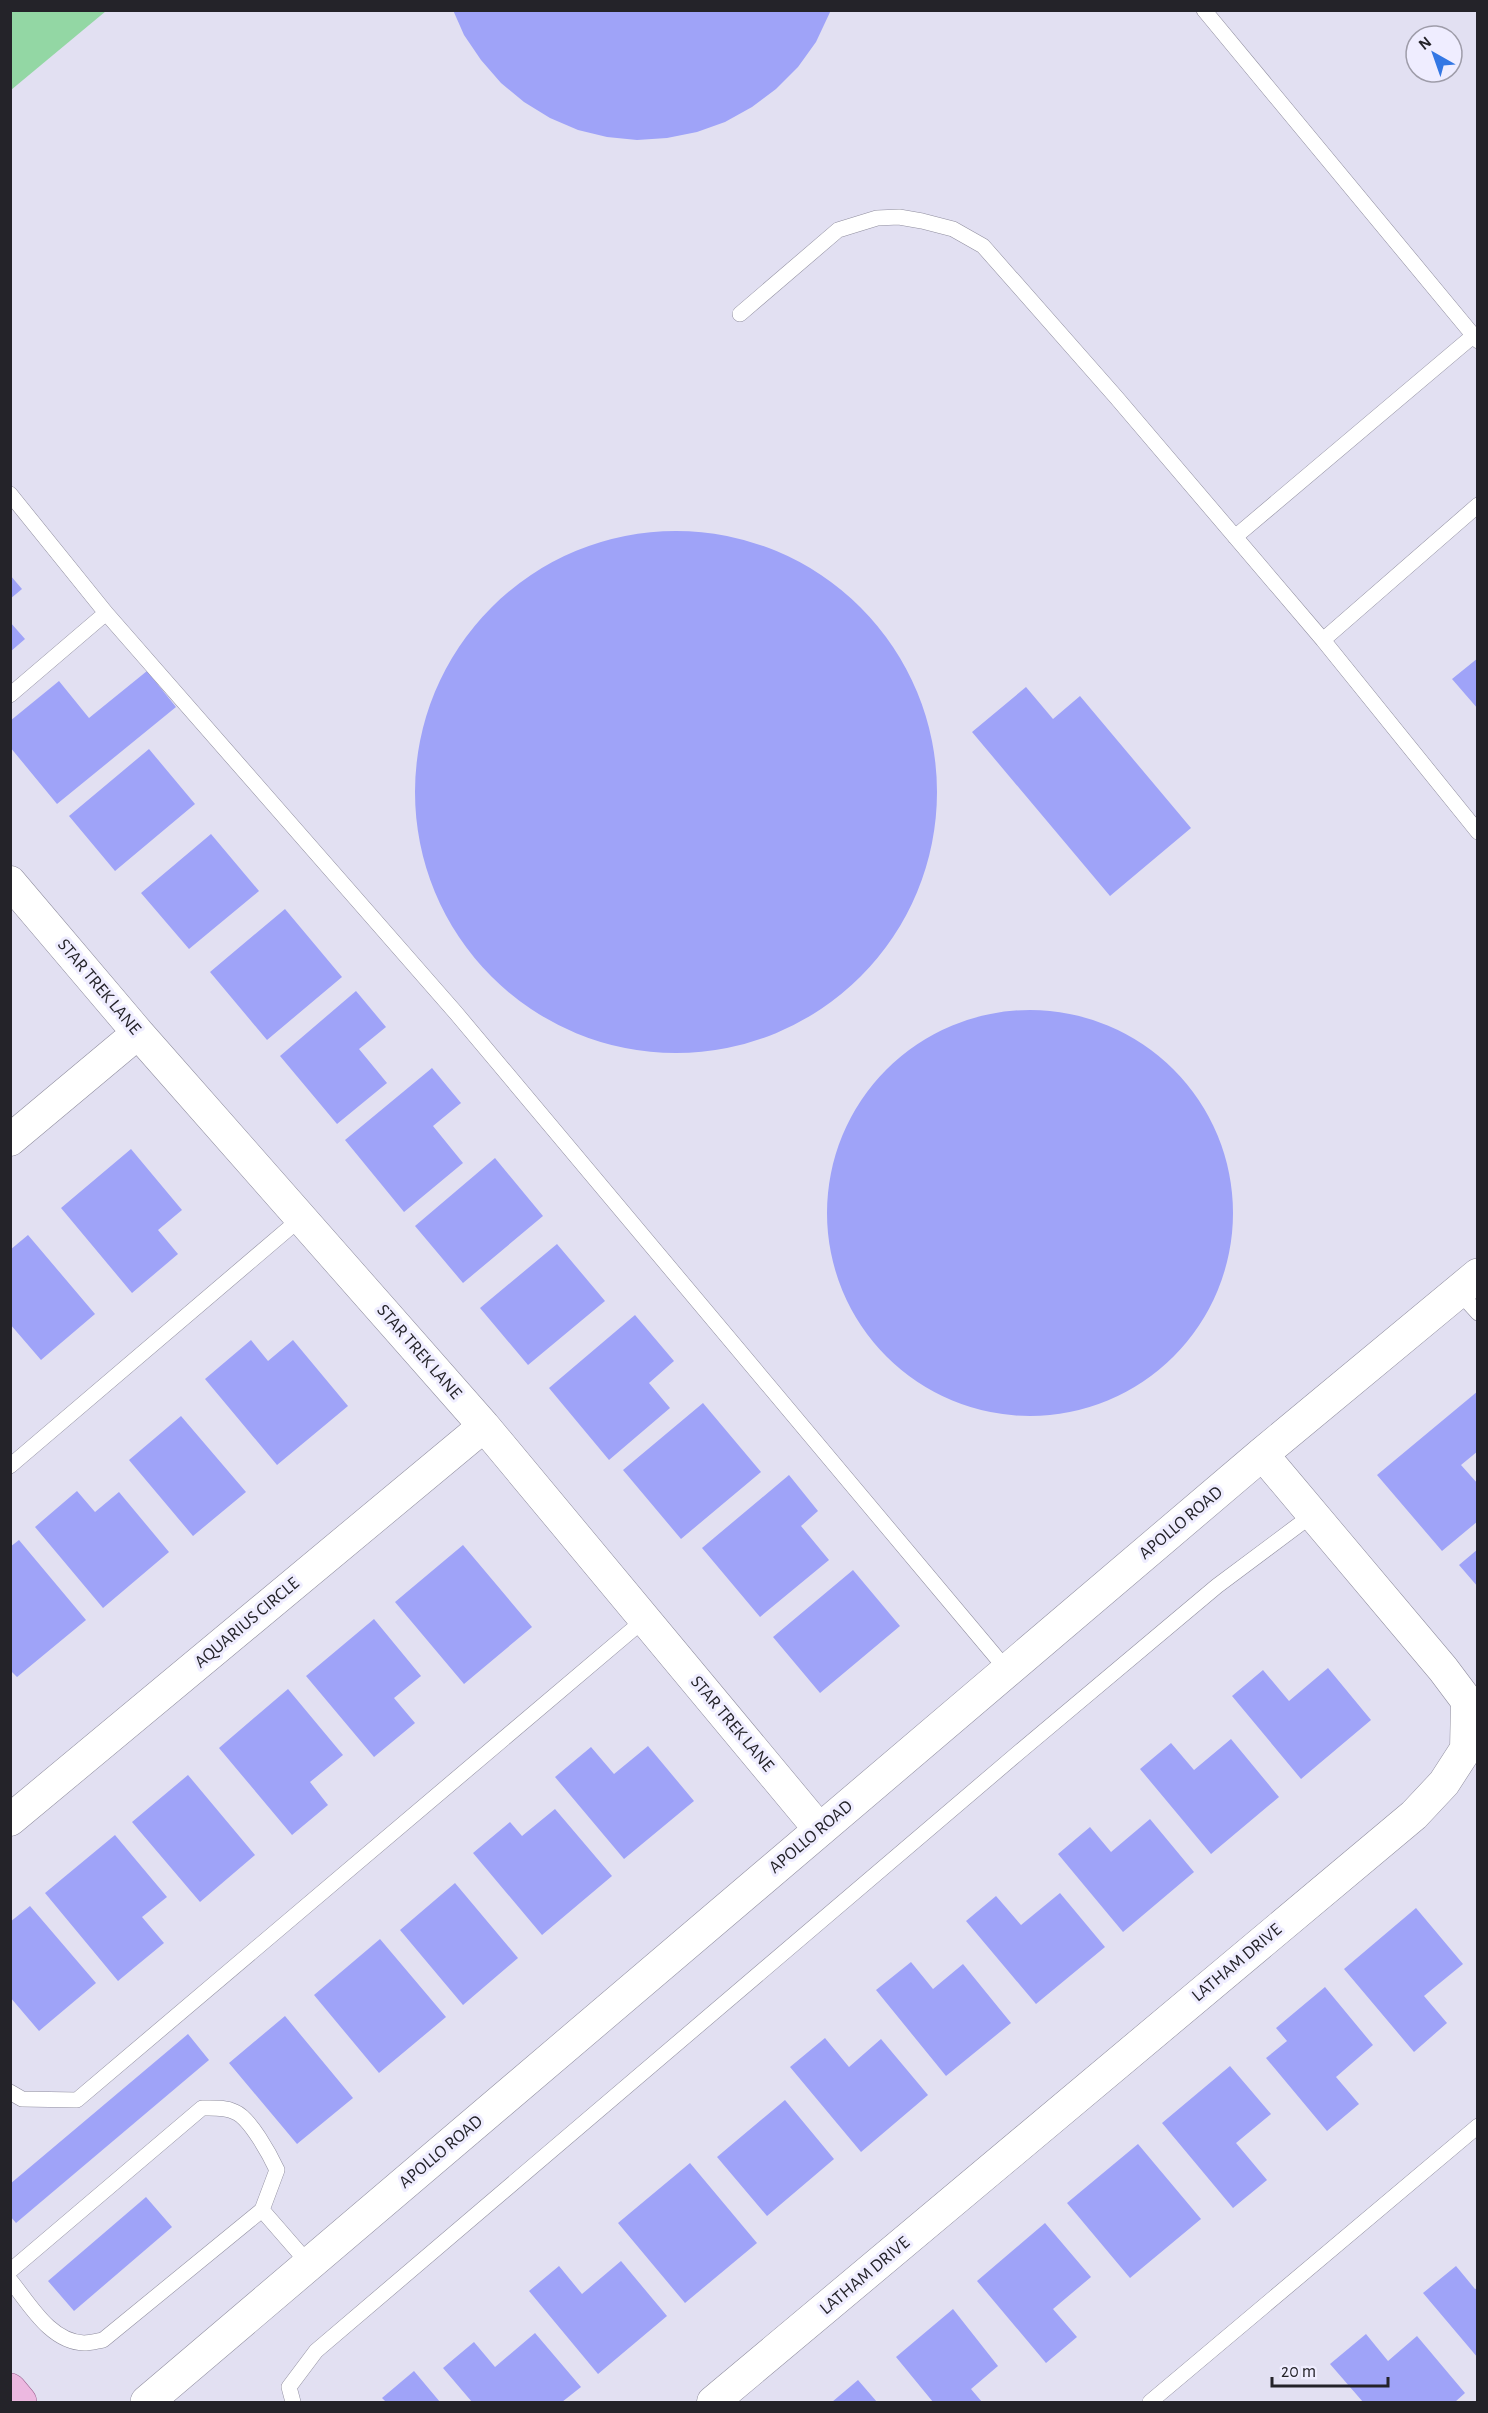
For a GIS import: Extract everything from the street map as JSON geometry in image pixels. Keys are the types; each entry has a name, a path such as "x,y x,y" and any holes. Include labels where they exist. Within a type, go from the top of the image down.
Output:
{"main road":[{"path":"10,2390 20,2403"}],"street":[{"name":"STAR TREK LANE","path":"10,882 138,1033 484,1426 820,1830"},
{"path":"10,1140 138,1033"},
{"name":"APOLLO ROAD","path":"147,2403 1262,1454 1471,1293"},
{"name":"AQUARIUS CIRCLE","path":"10,1820 484,1426"},
{"name":"LATHAM DRIVE","path":"713,2403 1414,1815 1444,1783 1466,1749 1467,1701 1443,1669 1262,1454"}],"lane":[{"path":"1204,10 1475,339 1235,537"},
{"path":"740,314 838,230 877,218 921,220 952,229 984,246 1323,640 1478,832"},
{"path":"10,494 106,613 456,1013 1007,1670"},
{"path":"1323,640 1478,505"},
{"path":"10,695 106,613"},
{"path":"10,1466 301,1218"},
{"path":"293,2403 289,2387 316,2351 1108,1677 1217,1586 1312,1515"},
{"path":"10,2092 22,2099 77,2100 645,1619"},
{"path":"10,2271 202,2108 220,2108 238,2112 266,2146 277,2170 262,2210 103,2340 83,2343 67,2339 48,2328 10,2280"},
{"path":"1150,2403 1478,2126"},
{"path":"262,2210 309,2264"}],"green space":[{"path":"11,10 106,10 106,11 11,90"}],"building":[{"path":"453,10 831,10 816,42 798,67 776,89 752,107 725,122 697,132 667,138 637,140 607,137 578,130 550,118 524,102 501,83 481,60 464,35"},
{"path":"676,531 727,536 776,551 821,575 861,607 893,647 917,692 932,741 937,792 932,843 917,892 893,937 861,977 821,1009 776,1033 727,1048 676,1053 625,1048 576,1033 531,1009 491,977 459,937 435,892 420,843 415,792 420,741 435,692 459,647 491,607 531,575 576,551 625,536"},
{"path":"10,575 22,589 10,599"},
{"path":"10,622 25,639 10,652"},
{"path":"1478,658 1478,709 1452,679"},
{"path":"147,671 176,707 57,804 10,747 10,721 59,681 89,718"},
{"path":"1026,687 1053,719 1080,696 1191,828 1110,896 972,732"},
{"path":"149,749 195,804 115,871 69,816"},
{"path":"211,834 259,891 189,949 141,893"},
{"path":"285,909 342,977 267,1040 210,972"},
{"path":"356,991 386,1027 359,1049 387,1083 337,1124 280,1056"},
{"path":"1030,1010 1070,1014 1108,1026 1143,1045 1173,1070 1198,1100 1217,1135 1229,1173 1233,1213 1229,1253 1217,1291 1198,1326 1173,1356 1143,1381 1108,1400 1070,1412 1030,1416 990,1412 952,1400 917,1381 887,1356 862,1326 843,1291 831,1253 827,1213 831,1173 843,1135 862,1100 887,1070 917,1045 952,1026 990,1014"},
{"path":"432,1068 461,1103 433,1126 463,1163 404,1212 345,1140"},
{"path":"131,1149 182,1210 158,1230 178,1254 132,1293 61,1208"},
{"path":"495,1158 543,1216 463,1283 415,1226"},
{"path":"28,1235 95,1314 41,1360 10,1324 10,1250"},
{"path":"557,1244 605,1301 528,1365 480,1308"},
{"path":"635,1315 674,1361 649,1383 670,1408 609,1460 549,1388"},
{"path":"251,1340 268,1361 293,1340 348,1406 277,1465 205,1379"},
{"path":"1478,1391 1478,1451 1461,1465 1478,1484 1478,1521 1442,1551 1377,1475"},
{"path":"703,1403 761,1472 681,1539 623,1470"},
{"path":"181,1416 246,1492 193,1536 129,1460"},
{"path":"789,1475 818,1511 801,1526 829,1560 760,1617 702,1548"},
{"path":"77,1491 95,1512 119,1492 169,1552 103,1608 35,1527"},
{"path":"19,1540 86,1620 17,1677 10,1670 10,1547"},
{"path":"463,1545 532,1627 464,1684 395,1602"},
{"path":"1478,1549 1478,1587 1459,1565"},
{"path":"853,1570 900,1626 820,1693 773,1637"},
{"path":"374,1619 421,1676 394,1698 415,1723 374,1757 306,1676"},
{"path":"1328,1668 1371,1720 1301,1779 1232,1696 1263,1670 1289,1701"},
{"path":"288,1689 343,1755 310,1782 328,1805 292,1835 219,1748"},
{"path":"1231,1739 1279,1797 1211,1854 1140,1769 1171,1743 1194,1770"},
{"path":"648,1746 694,1801 624,1859 555,1777 591,1747 614,1774"},
{"path":"188,1775 255,1855 200,1902 132,1822"},
{"path":"555,1809 612,1876 542,1935 473,1853 510,1822 522,1836"},
{"path":"1150,1819 1194,1872 1123,1932 1058,1854 1090,1827 1111,1852"},
{"path":"115,1835 167,1897 142,1917 164,1943 118,1981 45,1893"},
{"path":"455,1883 518,1958 463,2005 400,1930"},
{"path":"1060,1893 1105,1947 1036,2004 966,1921 996,1896 1021,1925"},
{"path":"30,1906 96,1983 39,2031 10,1997 10,1922"},
{"path":"1416,1908 1463,1964 1424,1996 1447,2023 1414,2052 1344,1969"},
{"path":"380,1939 446,2017 379,2073 314,1995"},
{"path":"911,1962 933,1989 963,1964 1011,2023 946,2076 876,1990"},
{"path":"1325,1987 1373,2045 1336,2077 1359,2104 1327,2131 1266,2058 1287,2041 1276,2028"},
{"path":"285,2016 353,2098 297,2144 229,2063"},
{"path":"188,2034 209,2060 16,2223 10,2216 10,2184"},
{"path":"825,2038 849,2067 881,2039 928,2095 861,2152 790,2067"},
{"path":"1230,2066 1271,2114 1236,2143 1267,2180 1233,2208 1162,2123"},
{"path":"785,2100 834,2159 767,2216 717,2157"},
{"path":"1138,2144 1201,2219 1130,2278 1067,2203"},
{"path":"690,2163 757,2243 685,2303 618,2223"},
{"path":"146,2197 172,2227 74,2311 48,2281"},
{"path":"1045,2223 1091,2277 1053,2309 1077,2337 1046,2363 977,2281"},
{"path":"621,2261 667,2316 598,2374 529,2291 559,2266 582,2294"},
{"path":"1456,2266 1475,2289 1478,2288 1478,2358 1423,2293"},
{"path":"953,2309 998,2366 971,2389 982,2402 933,2402 896,2357"},
{"path":"535,2333 581,2387 562,2402 472,2402 443,2368 474,2342 495,2367"},
{"path":"1366,2334 1388,2361 1417,2336 1465,2393 1455,2402 1363,2402 1330,2364"},
{"path":"414,2371 440,2402 386,2402 382,2398"},
{"path":"858,2380 877,2402 832,2402"}]}
